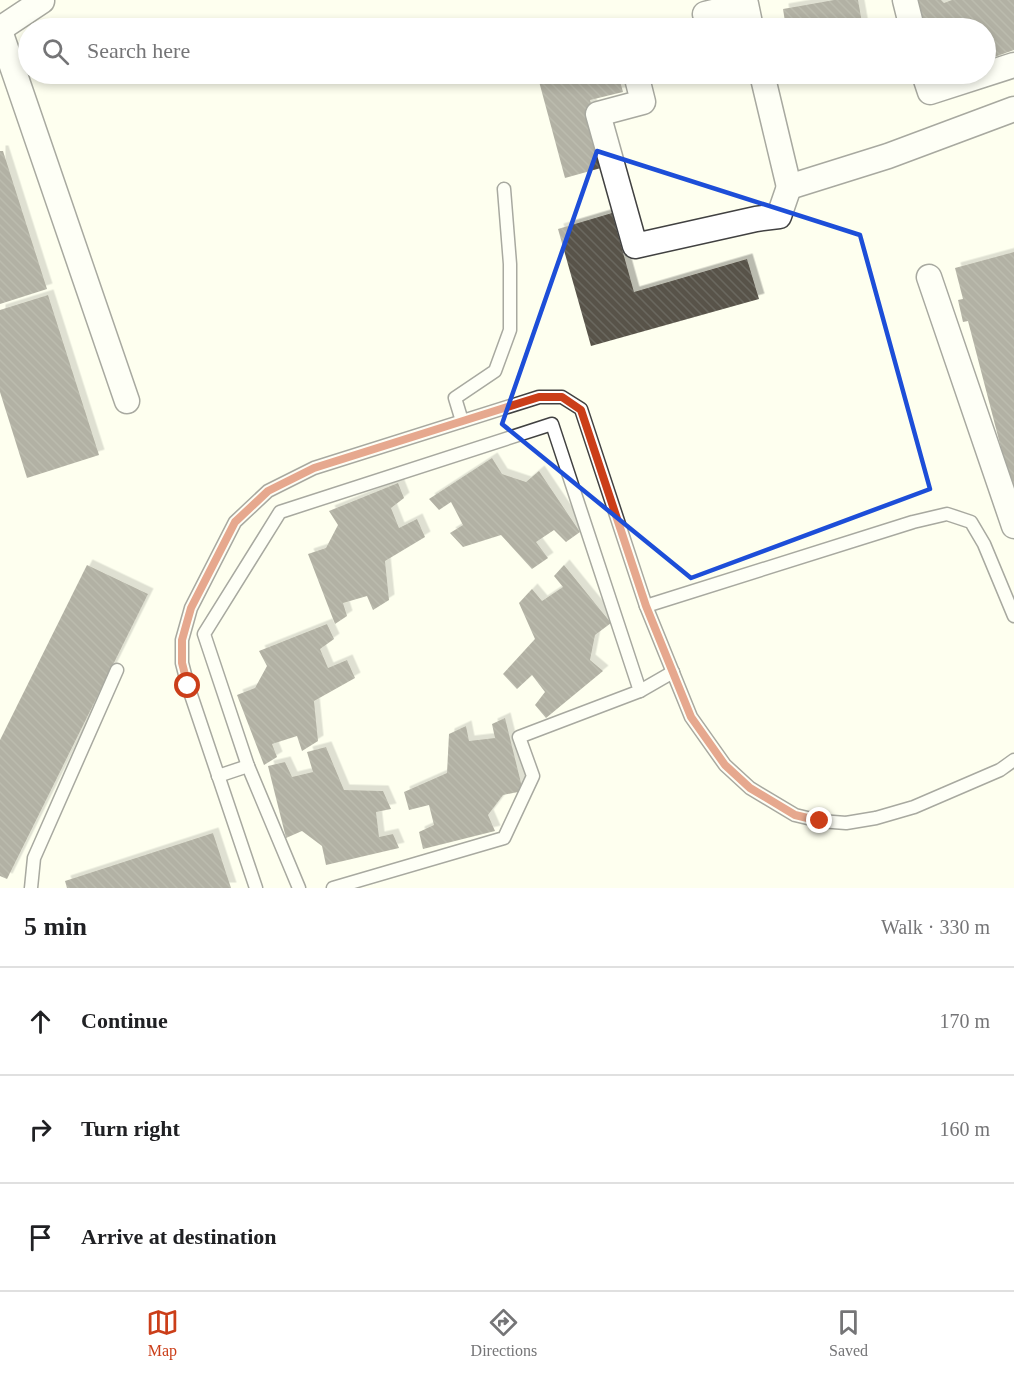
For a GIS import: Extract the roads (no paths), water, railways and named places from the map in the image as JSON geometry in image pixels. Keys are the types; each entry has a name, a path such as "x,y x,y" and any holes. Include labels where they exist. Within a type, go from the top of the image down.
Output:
{"street":[{"path":"18,83 0,30 42,1 39,0"},
{"path":"905,0 910,18"},
{"path":"705,14 746,4 750,18"},
{"path":"996,71 1014,65"},
{"path":"18,84 127,401"},
{"path":"638,84 643,102 598,114 635,246 779,216 789,188 764,84"},
{"path":"927,84 930,92 955,84"},
{"path":"789,188 888,156 1014,109"},
{"path":"929,277 1014,526"}],"lane":[{"path":"462,421 455,398 495,371 510,330 510,264 504,189"},
{"path":"256,888 182,663 182,640 191,608 235,522 268,491 314,468 539,397 562,397 581,410 646,606 691,717 725,765 750,788 795,815 820,821 846,823 876,818 914,807 1000,770 1014,760"},
{"path":"298,888 248,766 204,634 280,512 552,424 640,691"},
{"path":"646,606 913,522 947,514 972,522 984,544 1014,616"},
{"path":"31,888 34,858 117,670"},
{"path":"333,888 504,838 533,776 519,737 640,691 673,672"},
{"path":"218,776 248,766"}]}
